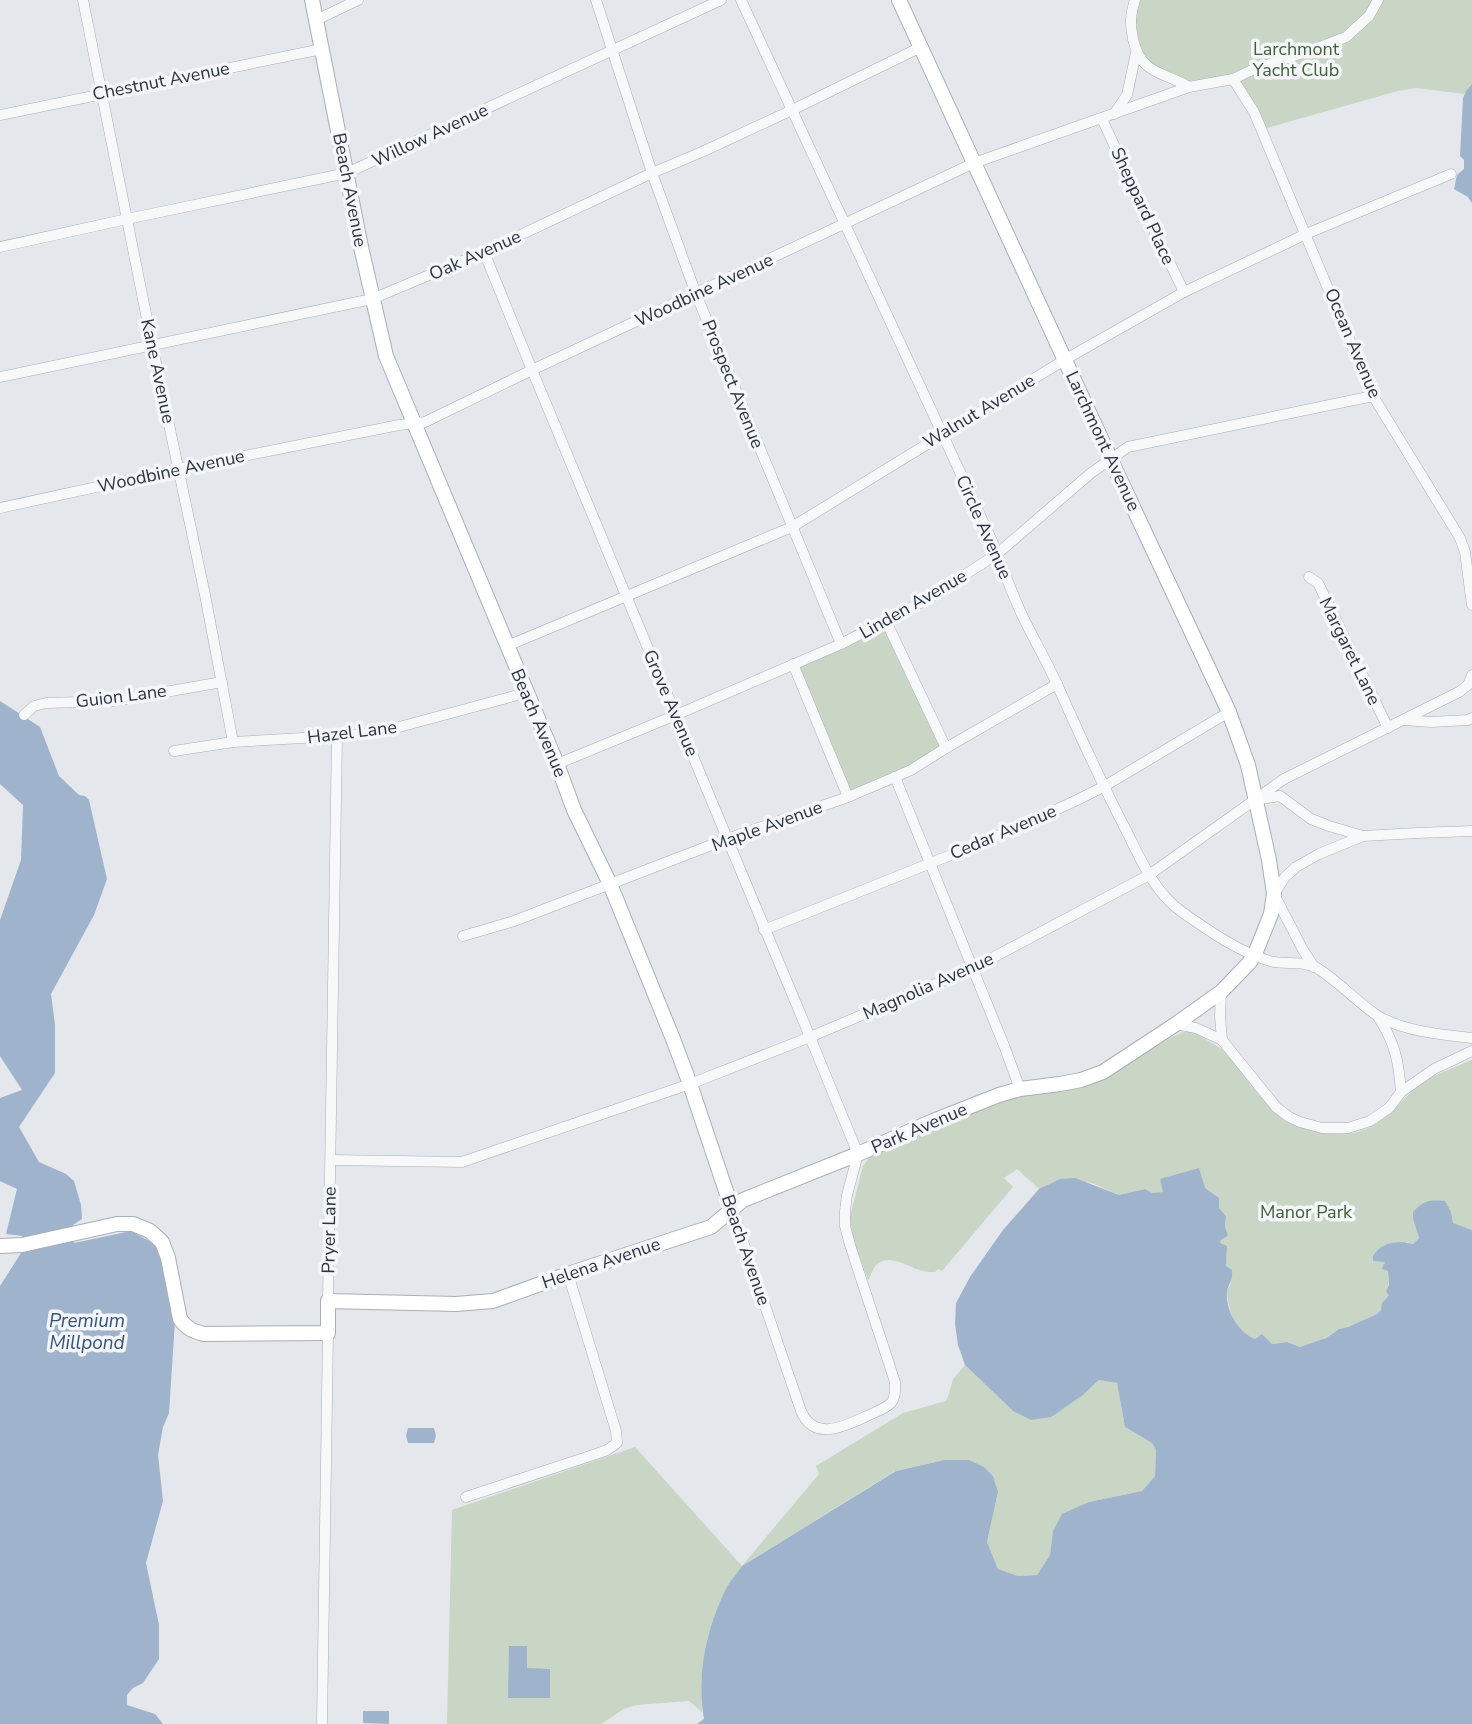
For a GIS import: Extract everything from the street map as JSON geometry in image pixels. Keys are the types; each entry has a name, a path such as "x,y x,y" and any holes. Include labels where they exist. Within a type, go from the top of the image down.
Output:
{"street":[{"name":"Kane Avenue","path":"83,0 233,742"},
{"name":"Beach Avenue","path":"312,0 372,299 386,356 574,810 610,884 690,1084 803,1416 817,1428"},
{"path":"316,20 358,0"},
{"name":"Prospect Avenue","path":"596,0 652,173 696,294 841,644"},
{"name":"Willow Avenue","path":"0,247 347,173 721,0"},
{"name":"Circle Avenue","path":"741,0 1103,787 1159,890 1180,910 1240,949 1272,961 1296,962 1314,967 1378,1016 1410,1028 1472,1038"},
{"name":"Larchmont Avenue","path":"899,0 1229,712 1248,765 1274,894"},
{"path":"1113,114 1127,95 1136,53 1129,23 1135,0"},
{"name":"Woodbine Avenue","path":"0,508 179,469 425,422 974,163 1189,87 1233,79 1346,37 1370,16 1378,0"},
{"name":"Oak Avenue","path":"0,377 372,299 484,252 704,151 920,47"},
{"name":"Chestnut Avenue","path":"0,114 322,49"},
{"path":"1136,53 1157,73 1189,87"},
{"name":"Ocean Avenue","path":"1233,79 1254,112 1373,396 1468,549 1472,605"},
{"name":"Sheppard Place","path":"1102,119 1184,292"},
{"name":"Walnut Avenue","path":"508,646 792,527 1066,359 1184,292 1306,234 1451,174"},
{"name":"Grove Avenue","path":"484,252 858,1154"},
{"name":"Linden Avenue","path":"557,764 841,644 926,600 997,554 1110,458 1128,447 1373,396"},
{"name":"Margaret Lane","path":"1309,577 1318,583 1388,728"},
{"path":"886,621 946,748"},
{"path":"793,664 848,797"},
{"name":"Magnolia Avenue","path":"331,1160 462,1162 690,1084 973,968 1149,875 1284,779 1459,692 1468,685 1472,675"},
{"name":"Guion Lane","path":"24,715 34,705 114,701 222,681"},
{"name":"Maple Avenue","path":"463,936 514,921 895,778 1057,684"},
{"name":"Hazel Lane","path":"174,751 233,742 355,735 388,730 526,691"},
{"name":"Cedar Avenue","path":"765,930 1008,832 1077,800 1229,712"},
{"path":"1403,720 1431,722 1472,718"},
{"name":"Pryer Lane","path":"322,1724 337,736"},
{"path":"895,778 1006,1048 1020,1089"},
{"name":"Park Avenue","path":"1256,799 1280,796 1311,819 1363,836"},
{"name":"Park Avenue","path":"817,1428 835,1429 847,1425 882,1409 892,1402 895,1394 895,1382 845,1226 848,1195 858,1154 999,1095 1020,1089 1081,1080 1103,1072 1221,992 1255,954 1271,914 1274,894 1285,877 1296,867 1319,854 1363,836 1472,831"},
{"name":"Circle Avenue","path":"1274,894 1314,967"},
{"path":"1221,992 1223,1040"},
{"name":"Circle Avenue","path":"1378,1016 1388,1032 1396,1054 1401,1092"},
{"path":"1176,1024 1196,1028 1223,1040 1276,1107 1300,1122 1330,1129 1356,1127 1370,1121 1389,1108 1401,1092 1434,1069 1472,1051"},
{"name":"Helena Avenue","path":"328,1301 456,1304 494,1301 568,1273 711,1227 743,1200 858,1154"},
{"path":"0,1246 22,1245 117,1224 133,1224 150,1231 162,1242 168,1258 180,1319 193,1331 204,1334 328,1333"},
{"path":"466,1497 596,1454 617,1443 616,1431 568,1273"}],"green space":[{"name":"Larchmont Yacht Club","path":"1136,0 1472,0 1472,84 1464,94 1416,88 1398,91 1263,129 1233,78 1190,85 1158,72 1138,53 1132,12"},
{"path":"885,625 943,747 906,769 850,792 798,665"},
{"name":"Manor Park","path":"1184,1032 1197,1034 1220,1049 1233,1061 1263,1100 1283,1117 1307,1129 1333,1134 1347,1134 1369,1128 1423,1082 1472,1060 1472,1230 1453,1223 1451,1212 1413,1212 1419,1238 1413,1244 1407,1242 1385,1262 1389,1295 1381,1310 1320,1341 1300,1347 1287,1342 1272,1344 1258,1336 1255,1339 1248,1336 1238,1325 1227,1297 1231,1278 1226,1266 1226,1252 1220,1243 1228,1236 1226,1216 1219,1208 1219,1198 1205,1188 1160,1179 1164,1192 1152,1193 1145,1189 1119,1195 1092,1183 1060,1179 1039,1189 1017,1169 1004,1178 1013,1187 942,1271 924,1271 887,1260 876,1265 868,1280 853,1238 850,1217 863,1166 874,1151 1015,1096 1064,1090 1107,1076"},
{"path":"965,1365 1013,1411 1083,1395 1099,1380 1117,1383 1125,1427 1152,1443 1156,1450 1155,1476 1142,1491 1089,1502 1053,1531 1050,1555 1037,1575 1018,1576 998,1569 987,1542 998,1492 944,1460 895,1471 742,1566 819,1474 816,1466 903,1413 946,1401 953,1379"},
{"path":"635,1447 742,1566 701,1679 702,1712 689,1701 636,1705 624,1709 601,1724 447,1724 452,1510"}],"water":[{"path":"1472,84 1472,203 1468,197 1454,189 1457,175 1464,169 1464,160 1460,156 1463,98"},
{"name":"Premium Millpond","path":"0,701 40,727 59,776 79,795 89,800 107,879 94,915 51,994 55,1025 55,1073 19,1127 39,1162 66,1174 74,1181 82,1219 73,1225 74,1243 131,1231 160,1247 175,1321 169,1413 163,1427 158,1455 163,1501 146,1563 159,1625 159,1659 143,1683 127,1695 127,1705 155,1714 163,1724 0,1724 0,1286 23,1250 22,1236 6,1234 17,1189 0,1181 0,1098 22,1090 0,1056 0,920 21,860 23,805 0,784"},
{"path":"1199,1168 1205,1188 1219,1198 1219,1208 1226,1216 1228,1236 1220,1243 1227,1246 1226,1266 1232,1270 1227,1292 1228,1306 1244,1332 1255,1339 1262,1334 1272,1344 1287,1342 1300,1347 1377,1314 1389,1295 1386,1292 1389,1285 1388,1271 1382,1269 1385,1262 1373,1261 1373,1256 1385,1245 1395,1242 1413,1244 1419,1238 1413,1212 1420,1205 1431,1201 1445,1201 1453,1223 1472,1230 1472,1724 697,1724 704,1719 702,1669 713,1619 726,1589 742,1566 896,1471 944,1460 969,1460 984,1467 993,1476 998,1492 987,1542 998,1569 1018,1576 1037,1575 1050,1555 1053,1531 1062,1514 1089,1502 1142,1491 1155,1476 1156,1450 1152,1443 1125,1427 1117,1383 1099,1380 1083,1395 1051,1417 1031,1420 1013,1411 965,1365 958,1345 956,1303 970,1277 1003,1230 1039,1189 1060,1179 1075,1178 1119,1195 1145,1189 1152,1193 1163,1192 1160,1179"},
{"path":"408,1428 434,1428 434,1443 408,1443"},
{"path":"509,1646 527,1646 527,1668 550,1669 550,1698 508,1698"},
{"path":"363,1711 389,1711 389,1724 363,1723"}]}
